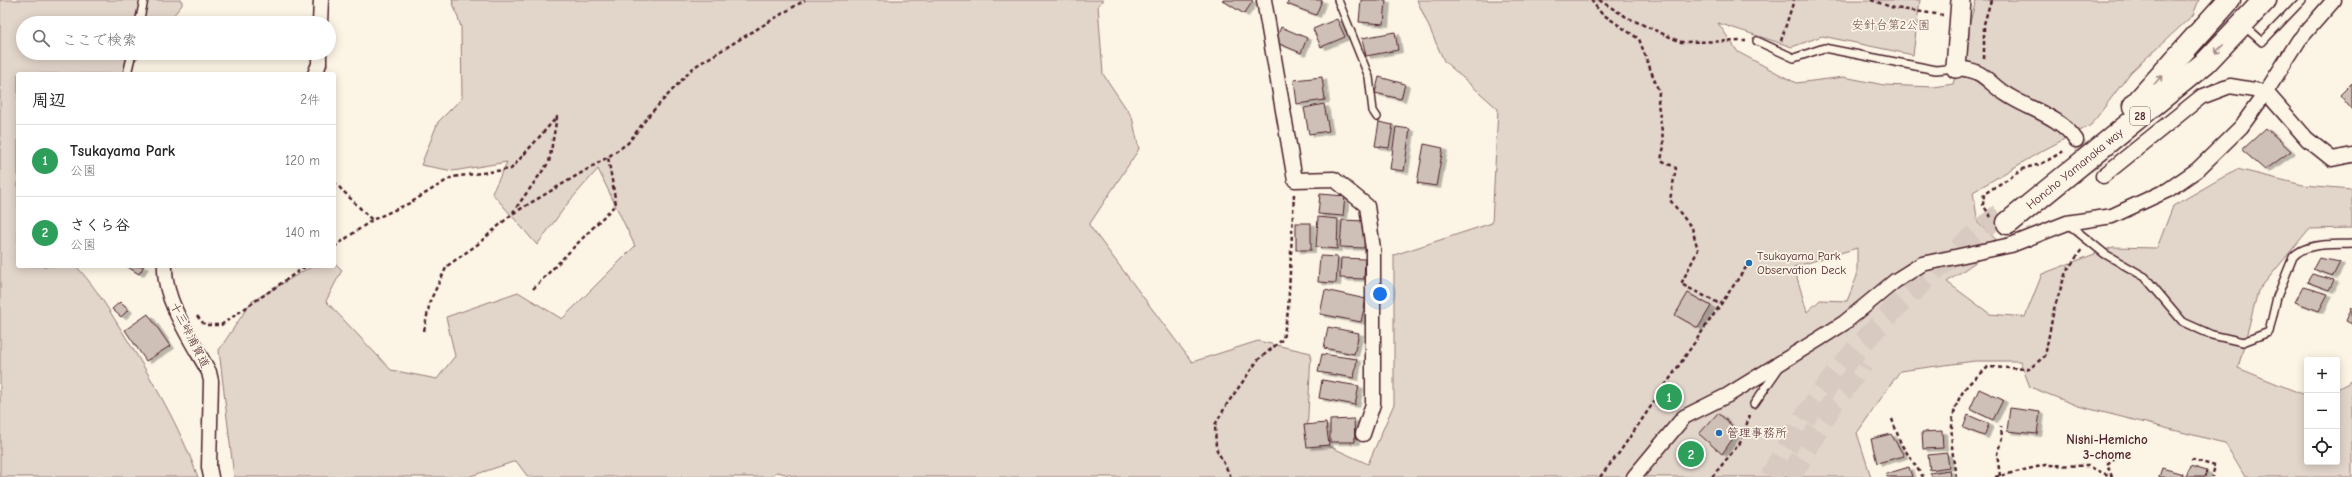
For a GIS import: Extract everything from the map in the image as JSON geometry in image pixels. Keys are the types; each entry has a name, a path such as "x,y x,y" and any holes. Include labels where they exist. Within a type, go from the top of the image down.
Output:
{"highway":[{"name":"Honcho Yamanaka way","path":"2230,0 2128,113 2004,218 2206,62 2243,25 2265,0"}],"street":[{"path":"320,16 321,0"},
{"path":"1264,0 1295,180 1334,179 1367,206 1373,249 1373,404 1363,434"},
{"path":"1634,477 1684,417 1728,395 1844,323 1895,281 1922,264 2011,245 2067,223 2112,216 2168,190 2198,170 2241,127 2266,92 2299,40 2334,0"},
{"path":"1960,9 1956,68 1972,69 1984,76 2008,96 2061,122 2072,135"},
{"path":"316,72 319,60"},
{"path":"2103,176 2201,97 2230,86 2266,92 2307,139 2332,159 2352,155"},
{"name":"十三峠浦賀道","path":"165,268 169,291 176,312 209,372 211,381 209,467 211,477"}],"lane":[{"path":"141,16 144,0"},
{"path":"1338,0 1369,77 1373,111 1377,117"},
{"path":"2243,25 2262,42 2302,0"},
{"path":"1757,41 1794,58 1824,48 1936,70 1956,68"},
{"path":"127,72 130,60"},
{"path":"2067,223 2105,254 2145,277 2183,322 2212,336 2243,342 2269,332 2277,297 2293,257 2297,252 2323,246 2352,244"},
{"path":"1754,404 1785,360"}],"path":[{"path":"424,331 430,301 447,266 478,244 512,214 608,157 628,143 650,114 694,67 806,0"},
{"path":"1591,0 1601,13 1639,39 1660,92 1658,103 1664,146 1661,160 1676,168 1670,200 1692,228 1698,250 1682,284 1720,304"},
{"path":"1599,0 1628,18 1681,42 1757,41"},
{"path":"1778,51 1794,0"},
{"path":"1871,0 1894,8 1960,9"},
{"path":"1984,76 1984,24 1991,0"},
{"path":"336,246 372,220 410,202 452,177 511,169 557,117 549,162 512,214"},
{"path":"2011,245 1983,205 1984,194 2024,168 2041,164 2066,150 2059,140 2072,135"},
{"path":"533,289 616,204 608,157"},
{"path":"1231,477 1216,448 1216,425 1227,404 1258,360 1283,339 1288,312 1295,180"},
{"path":"336,184 372,220"},
{"path":"1956,477 1953,459 1952,414 1968,385 1988,367 2029,369 2045,356 2054,309 2066,272 2087,240"},
{"path":"1600,477 1619,454 1749,263"},
{"path":"195,314 205,325 221,325 303,268"},
{"path":"1712,477 1740,443 1754,404"},
{"path":"1892,419 1901,444 1923,477"},
{"path":"2000,476 1997,454 2002,438 2001,426"},
{"path":"2112,477 2107,464 2115,458"},
{"path":"2190,459 2215,466 2212,477"},
{"path":"1995,477 2045,465 2088,466 2112,477"}],"green space":[{"path":"0,0 182,0 182,5 173,16 16,16 16,60 136,60 125,72 16,72 16,268 78,268 83,274 108,309 156,387 183,440 198,477 0,477"},
{"name":"安針台第2公園","path":"452,0 1104,0 1098,5 1103,74 1132,117 1139,149 1089,225 1192,362 1258,341 1311,353 1307,436 1368,464 1394,404 1394,255 1492,223 1498,109 1444,61 1417,0 1920,0 1913,55 1822,36 1792,47 1718,23 1738,52 1796,83 1844,77 1884,85 1934,87 1953,84 1976,0 2199,0 2193,15 2131,72 2091,125 2040,152 1973,192 1978,223 2001,244 1947,282 1990,314 2025,317 2042,274 2113,247 2157,248 2173,206 2237,169 2303,185 2352,189 2352,228 2309,229 2258,291 2238,368 2304,395 2304,465 2340,465 2340,387 2352,381 2352,477 2245,477 2225,443 2078,406 2030,387 2020,361 1975,361 1900,371 1857,433 1871,477 798,477 777,472 770,477 528,477 516,461 468,477 234,477 219,350 251,302 307,269 336,268 336,264 342,270 326,301 391,370 437,379 455,356 446,317 518,292 562,319 635,246 598,169 568,203 537,245 492,193 507,162 453,171 421,165 438,122 462,98 461,27","holes":["1857,248 1857,276 1847,301 1820,300 1807,312 1794,267"]}],"building":[{"path":"1222,0 1251,0 1253,1 1244,14"},
{"path":"1289,0 1322,0 1316,15 1287,4"},
{"path":"1361,0 1386,0 1384,24 1359,22"},
{"path":"1337,19 1345,37 1321,47 1313,29"},
{"path":"1281,27 1307,38 1301,53 1275,42"},
{"path":"1395,32 1398,50 1366,56 1362,38"},
{"path":"1322,77 1325,100 1297,104 1294,80"},
{"path":"1379,77 1405,84 1401,99 1375,93"},
{"path":"2352,83 2352,110 2340,95"},
{"path":"1324,104 1329,131 1309,134 1304,108"},
{"path":"1379,122 1393,125 1389,148 1375,146"},
{"path":"1396,127 1410,129 1404,171 1390,169"},
{"path":"2266,128 2291,151 2265,170 2242,150"},
{"path":"1424,144 1443,148 1436,186 1417,183"},
{"path":"1320,194 1345,196 1343,216 1318,214"},
{"path":"1318,217 1338,219 1337,249 1316,247"},
{"path":"1342,220 1366,221 1364,248 1340,247"},
{"path":"1296,223 1311,223 1311,250 1296,250"},
{"path":"1320,256 1338,257 1336,283 1318,282"},
{"path":"1341,258 1365,259 1364,279 1340,278"},
{"path":"2319,258 2340,262 2333,276 2313,269"},
{"path":"129,268 143,268 139,274"},
{"path":"2312,274 2334,280 2329,290 2307,282"},
{"path":"2303,287 2328,294 2319,311 2295,302"},
{"path":"1325,290 1366,299 1361,322 1320,314"},
{"path":"1688,293 1711,306 1698,328 1675,315"},
{"path":"120,302 128,310 121,317 112,309"},
{"path":"2352,307 2352,324 2346,321"},
{"path":"148,314 170,346 146,361 125,330"},
{"path":"1328,327 1359,333 1354,354 1324,348"},
{"path":"1322,354 1357,359 1354,378 1318,372"},
{"path":"1322,380 1359,386 1355,405 1319,398"},
{"path":"1979,389 2003,400 1993,420 1970,409"},
{"path":"2010,408 2040,412 2037,434 2007,431"},
{"name":"管理事務所","path":"1718,413 1738,431 1722,454 1699,434"},
{"path":"1968,415 1989,424 1984,436 1963,428"},
{"path":"1354,419 1355,442 1330,442 1330,420"},
{"path":"1326,423 1329,445 1307,447 1304,425"},
{"path":"1942,431 1943,448 1923,449 1922,432"},
{"path":"1891,434 1904,456 1877,463 1871,439"},
{"path":"1947,453 1949,467 1930,470 1928,455"},
{"path":"2190,466 2207,471 2205,477 2186,477"},
{"path":"1909,467 1912,477 1887,477 1886,474"},
{"path":"2162,468 2183,474 2182,477 2159,477"},
{"path":"1949,470 1950,477 1932,477 1930,473"}],"tunnel":[{"path":"2076,140 2103,176"},
{"path":"1771,477 1793,437 1817,400 1871,333 1933,272 2000,214"},
{"path":"1790,477 1831,406 1863,363"}],"place":[{"name":"Tsukayama Park Observation Deck","path":"1749,263"},
{"name":"Tsukayama Park","path":"1669,397"},
{"name":"管理事務所","path":"1719,433"},
{"name":"さくら谷","path":"1691,454"}],"district":[{"name":"Nishi-Hemicho 3-chome","path":"2107,446"}]}
